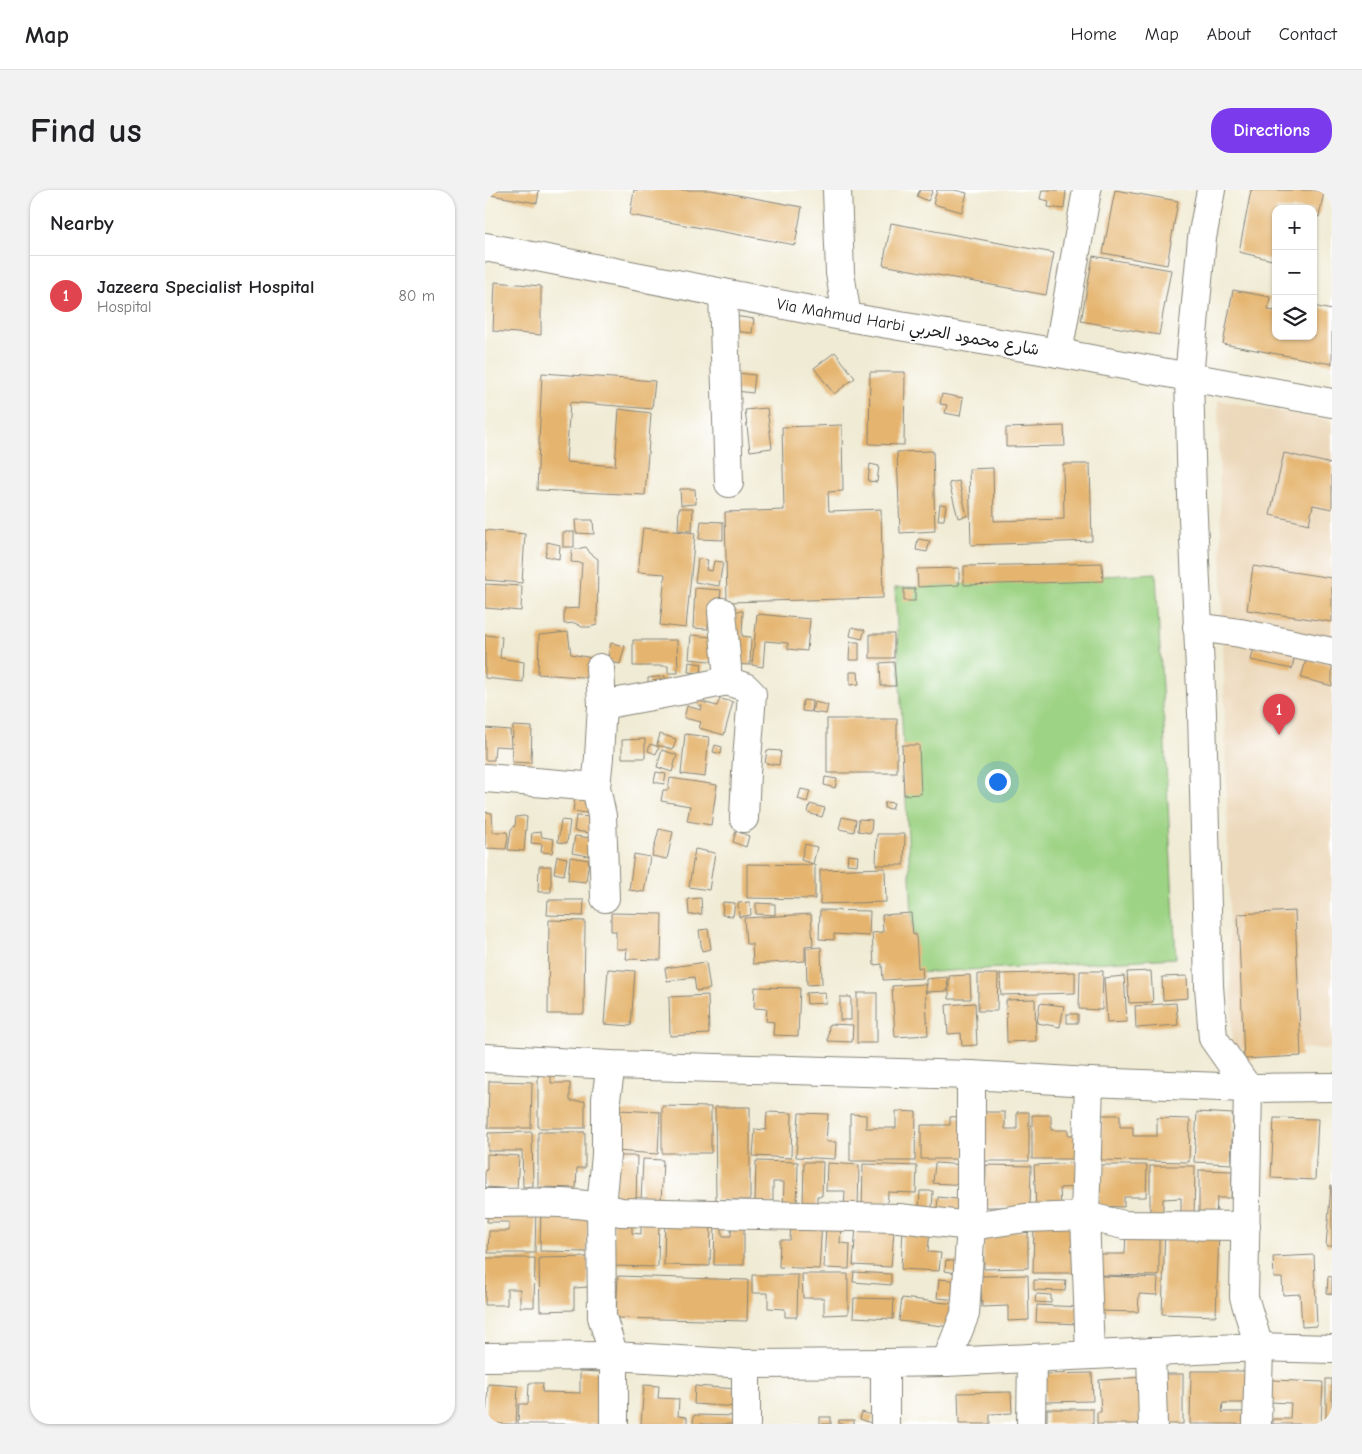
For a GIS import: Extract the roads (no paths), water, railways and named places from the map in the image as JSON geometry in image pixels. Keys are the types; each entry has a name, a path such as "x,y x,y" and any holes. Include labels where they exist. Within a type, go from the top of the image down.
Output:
{"street":[{"path":"1059,353 1087,190"},
{"path":"1211,190 1202,238 1189,377 1197,627 1202,712 1209,986 1213,1038 1248,1088 1244,1297 1259,1347 1257,1424"},
{"path":"833,191 840,273 847,317"},
{"name":"Via Mahmud Harbi شارع محمود الحربي","path":"485,247 847,317 1059,353 1332,403"},
{"path":"723,293 729,483"},
{"path":"722,612 727,681"},
{"path":"1197,627 1240,633 1332,652"},
{"path":"600,668 602,705 596,787 602,816 605,898"},
{"path":"602,705 679,692 727,681 745,686 752,694 744,818"},
{"path":"485,778 596,787"},
{"path":"485,1058 611,1065 971,1075 1248,1088 1332,1087"},
{"path":"611,1065 606,1099 606,1155 601,1206 602,1317 614,1356 613,1424"},
{"path":"946,1362 965,1314 971,1226 971,1075"},
{"path":"1089,1082 1085,1216 1090,1355"},
{"path":"485,1203 574,1203 601,1206 621,1212 899,1218 971,1226 1025,1218 1085,1216 1123,1225 1246,1226"},
{"path":"485,1357 614,1356 746,1364 885,1363 946,1362 1259,1347 1332,1349"},
{"path":"1151,1352 1153,1424"},
{"path":"1031,1424 1033,1358"},
{"path":"885,1363 885,1424"},
{"path":"746,1364 746,1424"}],"place":[{"name":"Jazeera Specialist Hospital","path":"1279,735"}]}
